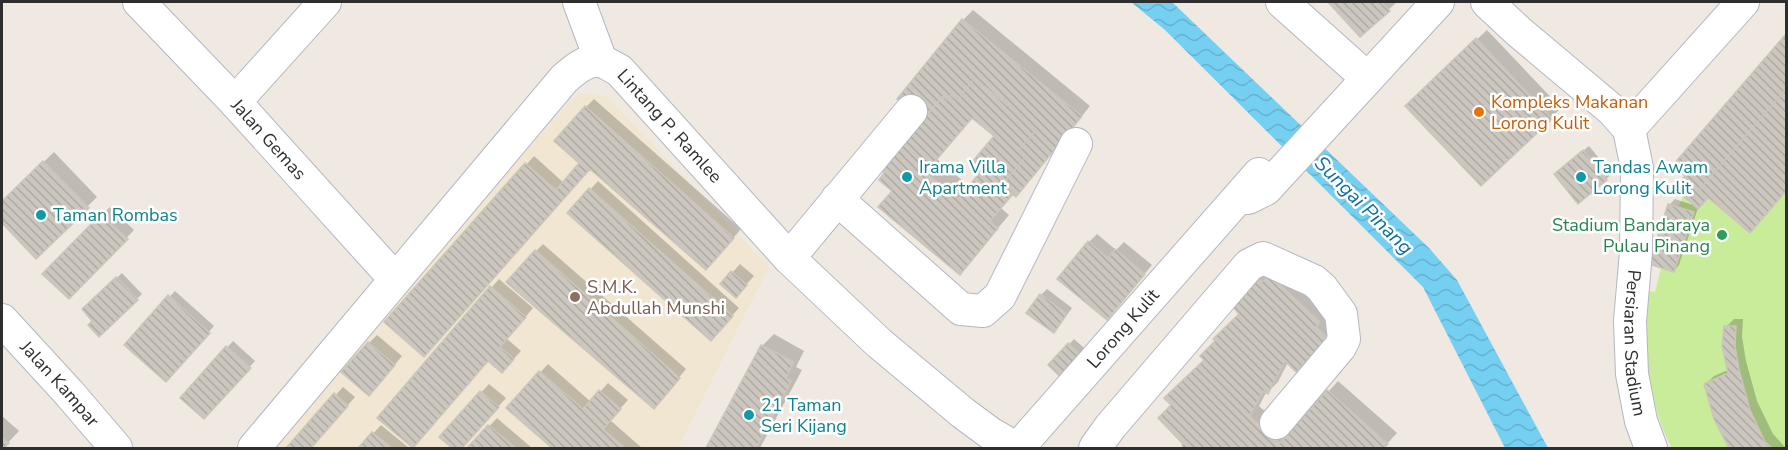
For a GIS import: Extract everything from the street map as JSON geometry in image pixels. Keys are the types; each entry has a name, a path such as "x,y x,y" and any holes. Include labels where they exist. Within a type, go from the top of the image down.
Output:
{"street":[{"name":"Jalan Gemas","path":"139,2 235,102 395,279"},
{"path":"235,102 325,2"},
{"path":"579,2 601,61"},
{"path":"1282,2 1367,78"},
{"path":"1488,2 1518,31 1612,110 1629,129 1743,2"},
{"name":"Lorong Kulit","path":"1001,445 1229,208 1326,122 1367,78 1422,8"},
{"name":"Lintang P. Ramlee","path":"254,448 564,79 575,69 588,63 601,61 619,70 789,258 879,343 1001,445"},
{"path":"789,258 911,111"},
{"name":"Persiaran Stadium","path":"1629,129 1637,168 1635,252 1630,321 1632,374 1641,422 1651,448"},
{"path":"837,199 961,309 983,311 1000,296 1076,144"},
{"path":"1095,448 1110,427 1249,265 1263,258 1314,281 1322,288 1341,314 1344,339 1340,347 1276,423"},
{"name":"Jalan Kampar","path":"2,320 116,448"}],"shaded area":[{"name":"S.M.K. Abdullah Munshi","path":"578,93 607,96 769,267 678,448 271,448 368,328"}],"green space":[{"name":"Stadium Bandaraya Pulau Pinang","path":"1786,34 1786,448 1672,448 1663,430 1652,391 1646,351 1642,290 1655,292 1661,268 1649,264 1668,204 1678,207 1683,197 1674,188 1685,175 1673,165"}],"water":[{"name":"Sungai Pinang","path":"1131,2 1172,2 1429,248 1457,280 1548,448 1505,448 1423,287 1165,30"}],"building":[{"path":"1328,2 1381,2 1390,11 1360,37"},
{"path":"962,19 1082,116 1016,197 1002,185 1025,158 1018,151 1036,130 975,78 957,100 951,95 947,100 943,96 922,120 897,99"},
{"path":"1786,34 1786,89 1699,190 1708,198 1698,209 1674,188 1685,176 1673,165"},
{"name":"Kompleks Makanan Lorong Kulit","path":"1476,38 1552,119 1481,186 1405,106"},
{"name":"Irama Villa Apartment","path":"975,78 1036,130 1018,151 1025,158 1002,185 1013,194 990,221 998,228 960,275 878,207 892,191 879,180 884,173 881,170 943,96 947,100 951,95 957,100","holes":["972,118 994,136 972,162 972,170 978,175 958,199 926,172"]},
{"path":"1786,89 1786,191 1750,233 1699,190"},
{"path":"585,106 734,238 706,270 590,169 424,357 384,322 525,163 556,190 579,163 554,141"},
{"name":"Tandas Awam Lorong Kulit","path":"1583,150 1607,180 1578,204 1554,174"},
{"name":"Taman Rombas","path":"43,161 89,208 36,259 2,223 2,201"},
{"path":"589,188 733,316 711,341 567,213"},
{"path":"1668,204 1694,212 1674,272 1649,264"},
{"path":"101,214 128,239 69,299 42,274"},
{"path":"1088,241 1108,258 1115,249 1145,274 1107,320 1057,279"},
{"path":"535,250 680,378 654,409 506,282"},
{"path":"731,271 747,285 736,298 720,284"},
{"path":"1253,274 1262,282 1269,274 1320,322 1316,327 1328,338 1296,372 1285,361 1268,394 1263,391 1250,416 1280,443 1327,390 1388,444 1384,448 1183,448 1182,443 1158,418 1171,405 1164,398 1204,360 1200,356 1215,341 1213,339 1239,314 1233,307"},
{"path":"116,277 138,300 99,337 88,325 92,321 82,309"},
{"path":"490,286 526,317 500,347 514,359 502,373 488,361 413,448 377,418"},
{"path":"1040,294 1067,314 1054,333 1026,313"},
{"path":"168,295 210,333 166,382 124,345"},
{"path":"1724,326 1736,326 1735,346 1739,370 1750,410 1765,442 1772,448 1729,448 1714,419 1704,384 1728,373 1722,346"},
{"path":"368,342 395,365 369,396 341,372"},
{"path":"1068,343 1086,360 1066,382 1048,365"},
{"name":"21 Taman Seri Kijang","path":"761,345 794,362 786,378 791,381 756,448 706,448"},
{"path":"226,346 251,368 204,419 180,398"},
{"path":"539,371 583,409 599,390 621,409 603,429 625,448 552,448 506,408"},
{"path":"480,391 499,407 462,448 452,448 439,437"},
{"path":"334,393 348,406 311,448 286,448"},
{"path":"488,425 516,448 467,448"},
{"path":"372,432 392,448 358,448"},
{"path":"2,437 9,443 4,448 2,448"}],"place":[{"name":"Kompleks Makanan Lorong Kulit","path":"1479,112"},
{"name":"Irama Villa Apartment","path":"907,177"},
{"name":"Tandas Awam Lorong Kulit","path":"1581,177"},
{"name":"Taman Rombas","path":"41,215"},
{"name":"Stadium Bandaraya Pulau Pinang","path":"1722,235"},
{"name":"S.M.K. Abdullah Munshi","path":"575,297"},
{"name":"21 Taman Seri Kijang","path":"749,415"}]}
